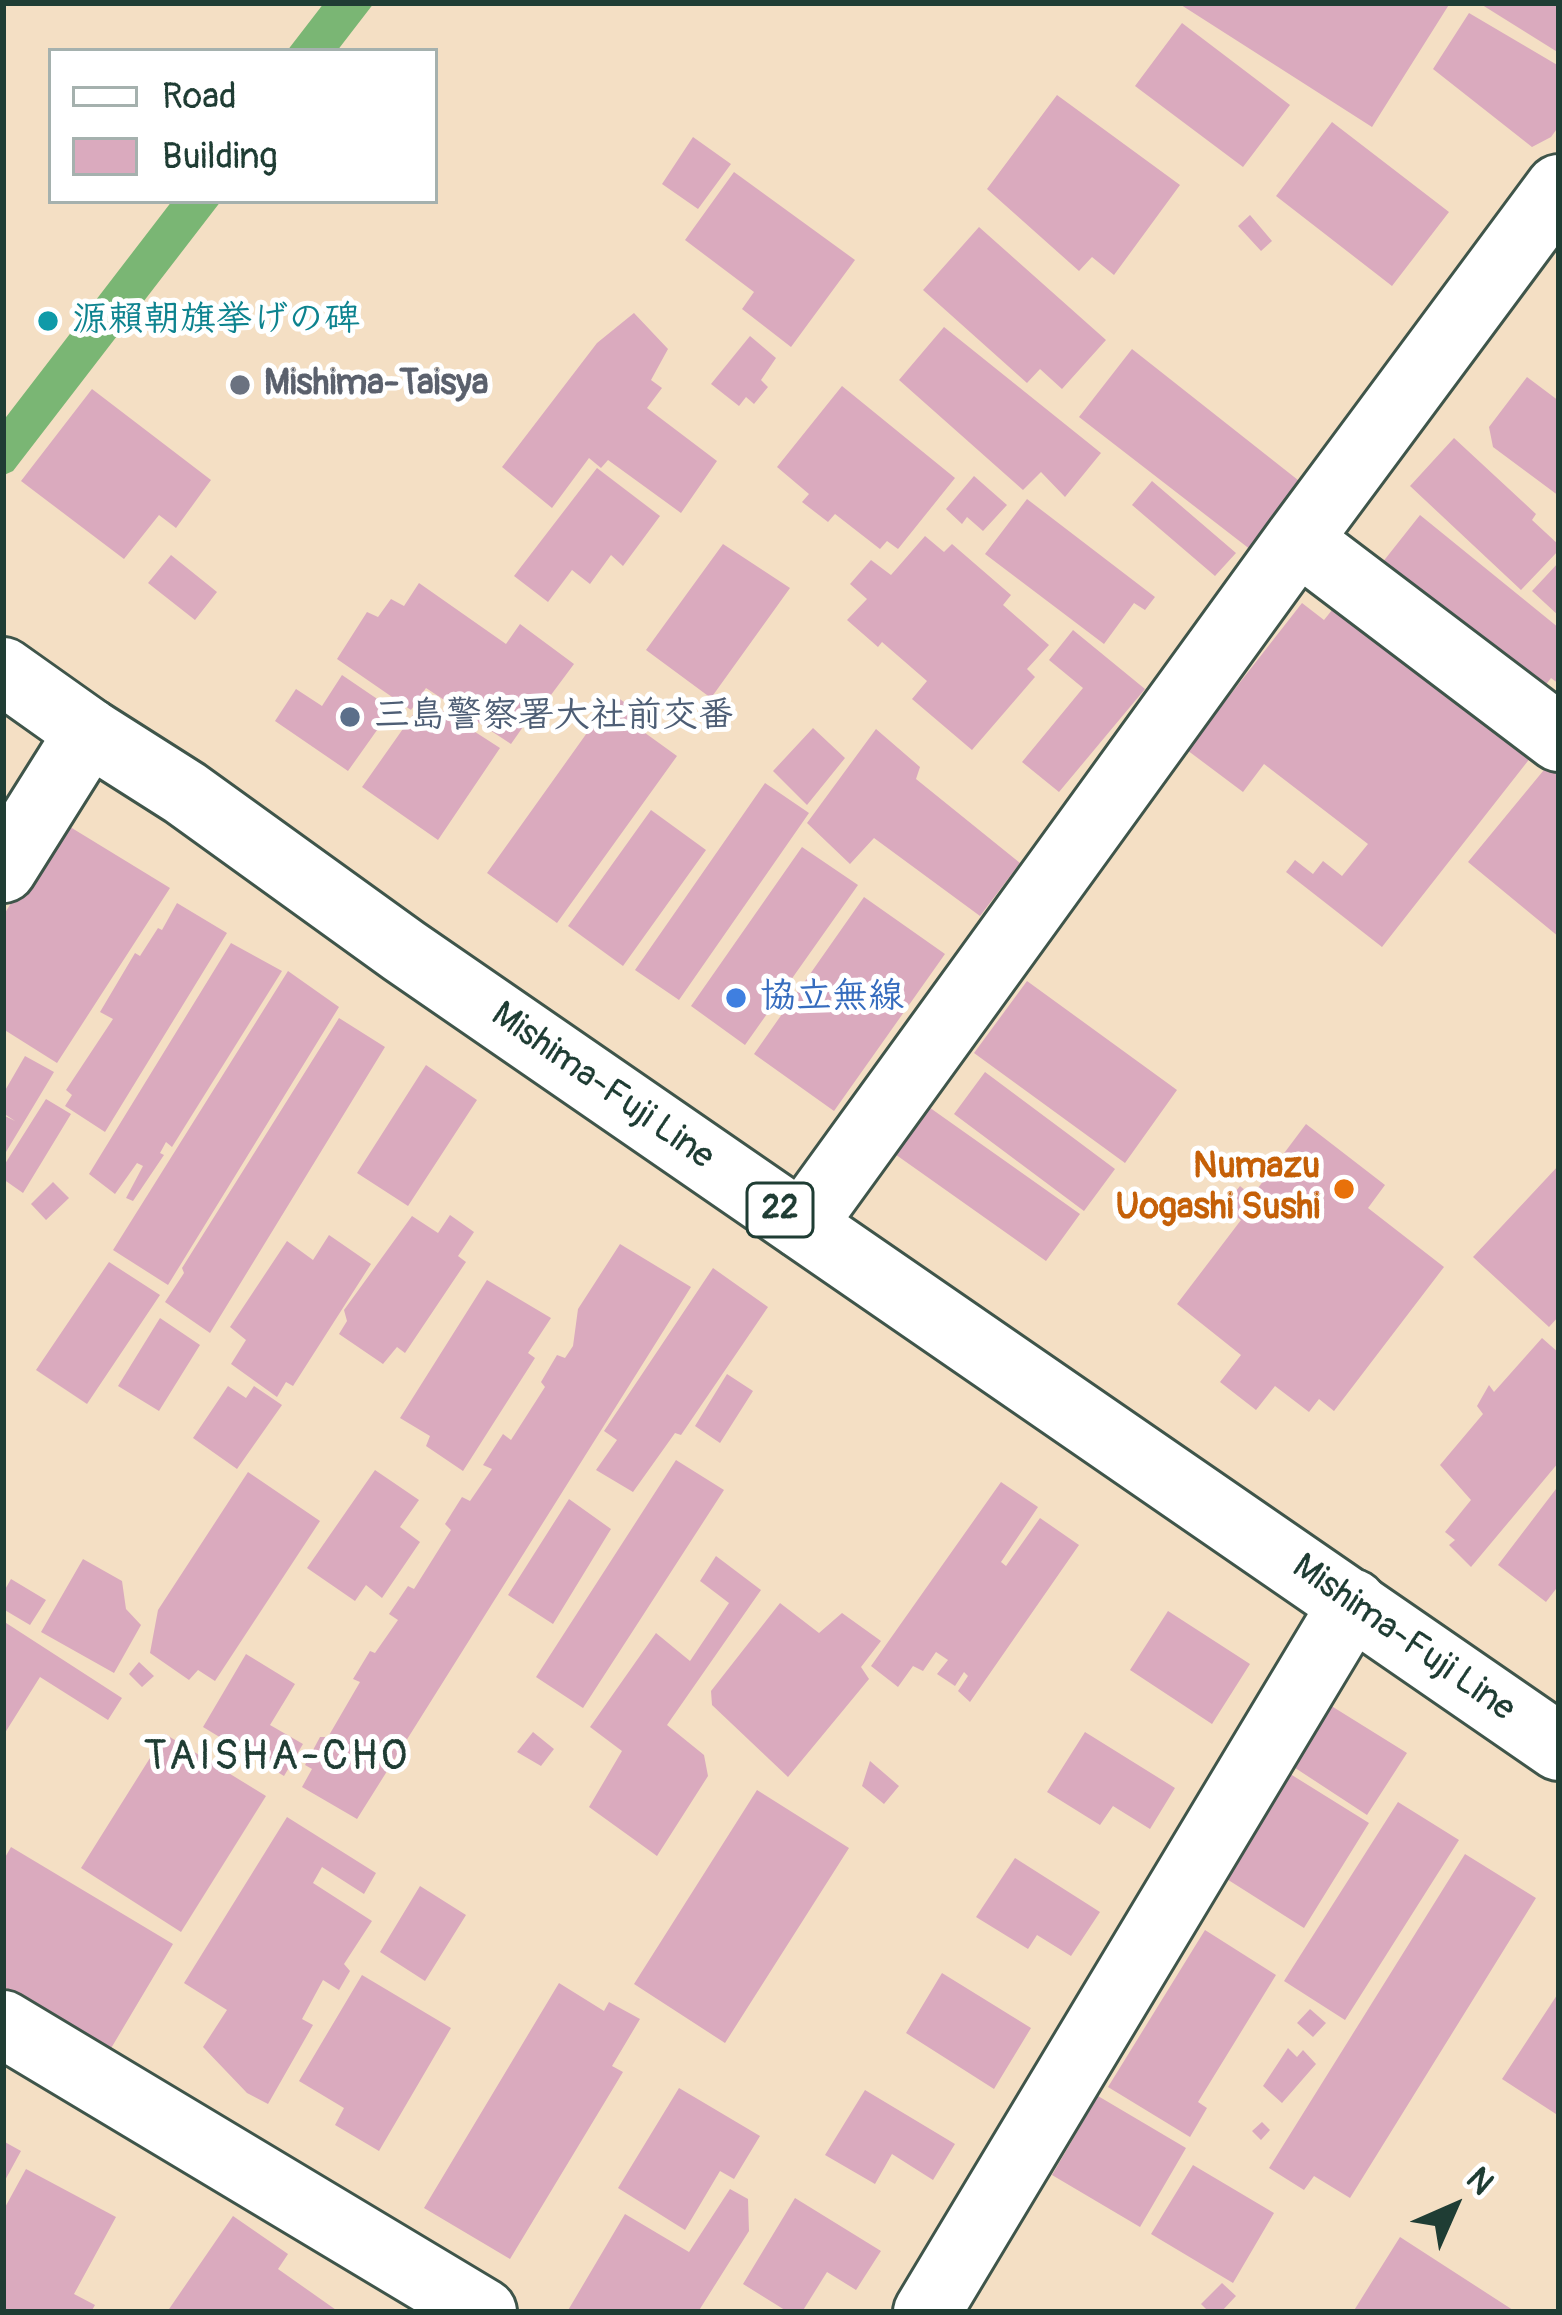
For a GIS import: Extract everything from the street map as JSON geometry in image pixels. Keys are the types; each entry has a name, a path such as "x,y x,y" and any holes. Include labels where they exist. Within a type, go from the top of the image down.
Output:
{"street":[{"path":"802,1225 1559,188"},
{"path":"1298,540 1559,738"},
{"name":"Mishima-Fuji Line","path":"3,671 1559,1747"},
{"path":"3,869 89,732"},
{"path":"927,2312 1353,1603"},
{"path":"3,2024 483,2312"}],"green space":[{"path":"324,3 374,3 339,48 289,48"},
{"path":"170,204 219,204 13,471 4,475 3,421"}],"building":[{"path":"1178,3 1450,3 1372,127"},
{"path":"1479,3 1559,3 1559,53"},
{"path":"1469,13 1559,66 1559,126 1551,137 1532,147 1433,69"},
{"path":"1182,23 1290,105 1243,167 1135,86"},
{"path":"1057,95 1180,185 1114,275 1092,257 1079,271 987,189"},
{"path":"1332,122 1449,212 1392,286 1276,196"},
{"path":"693,137 731,164 698,209 662,184"},
{"path":"734,172 855,260 791,347 742,309 754,292 685,240"},
{"path":"1250,215 1272,241 1261,251 1238,226"},
{"path":"979,227 1106,340 1062,389 1040,369 1027,383 923,290"},
{"path":"634,313 668,349 651,380 662,388 647,408 717,461 681,513 608,460 601,468 589,458 552,508 502,467 597,343"},
{"path":"944,327 1101,453 1065,497 1041,472 1023,490 899,380"},
{"path":"750,336 776,358 761,380 768,387 754,404 746,397 739,406 711,384"},
{"path":"1132,349 1303,484 1251,550 1079,417"},
{"path":"1527,377 1559,401 1559,496 1493,447 1489,427"},
{"path":"842,386 955,478 898,549 887,541 880,549 835,514 828,522 802,502 809,494 777,467"},
{"path":"92,389 211,480 176,528 159,515 124,559 21,481"},
{"path":"1454,438 1536,514 1532,520 1559,545 1521,590 1410,486"},
{"path":"597,468 660,516 623,566 611,555 590,584 572,570 548,602 514,576"},
{"path":"974,476 1007,505 983,531 967,517 962,524 946,509"},
{"path":"1152,481 1236,553 1215,576 1132,505"},
{"path":"1027,499 1155,597 1145,610 1134,603 1104,644 985,554"},
{"path":"1420,515 1559,628 1559,684 1551,678 1541,691 1382,563"},
{"path":"925,536 944,552 952,544 1011,595 1003,605 1049,645 1027,669 1035,677 972,750 912,699 927,681 882,642 878,647 847,620 867,599 850,584 871,560 891,575"},
{"path":"723,544 790,588 711,698 646,650"},
{"path":"171,555 217,592 195,620 148,583"},
{"path":"1559,562 1559,616 1532,591"},
{"path":"419,583 506,644 520,624 574,664 511,744 426,688 411,710 337,659 367,612 378,617 391,599 404,606"},
{"path":"1302,603 1324,620 1336,605 1531,757 1382,947 1286,872 1295,860 1313,874 1323,861 1342,876 1368,844 1264,764 1243,792 1187,750"},
{"path":"1073,630 1145,689 1059,792 1022,762 1083,688 1049,660"},
{"path":"342,675 392,709 348,771 275,721 296,689 322,706"},
{"path":"614,695 648,719 641,730 677,756 557,923 487,873"},
{"path":"424,699 500,748 438,840 362,787"},
{"path":"813,728 845,758 807,805 773,771"},
{"path":"876,729 920,767 916,779 1020,863 980,916 874,838 850,864 807,823"},
{"path":"1548,765 1559,774 1559,937 1468,862"},
{"path":"765,783 809,813 679,1000 635,970"},
{"path":"651,810 706,850 623,966 568,926"},
{"path":"62,822 170,888 57,1063 3,1029 3,916"},
{"path":"802,847 858,885 745,1045 691,1006"},
{"path":"864,897 945,954 834,1111 754,1054"},
{"path":"177,903 227,933 105,1132 65,1106 72,1095 66,1090 113,1019 100,1012 135,953 140,956 158,928 162,930"},
{"path":"231,943 282,971 172,1147 166,1142 160,1153 164,1155 133,1201 126,1198 143,1166 137,1163 115,1194 89,1174"},
{"path":"288,971 339,1007 168,1285 113,1250"},
{"path":"1027,981 1177,1090 1125,1163 974,1053"},
{"path":"339,1018 385,1047 210,1333 165,1302"},
{"path":"25,1056 54,1072 3,1157 3,1115 15,1121 3,1113 3,1094"},
{"path":"426,1065 477,1100 408,1206 357,1173"},
{"path":"985,1072 1115,1169 1084,1211 954,1114"},
{"path":"46,1099 71,1114 23,1193 3,1179 3,1167"},
{"path":"926,1105 1080,1214 1046,1261 892,1152"},
{"path":"1306,1124 1385,1185 1368,1208 1444,1267 1334,1411 1319,1399 1309,1412 1275,1386 1256,1410 1220,1382 1241,1355 1177,1304 1241,1220 1223,1207 1240,1186 1252,1196"},
{"path":"1559,1165 1559,1316 1549,1327 1473,1257"},
{"path":"53,1182 69,1198 46,1220 31,1204"},
{"path":"450,1215 474,1232 458,1256 466,1262 405,1353 397,1347 383,1364 339,1334 347,1321 344,1310 412,1216 438,1233"},
{"path":"329,1235 371,1264 293,1386 286,1382 277,1397 231,1364 246,1340 230,1327 287,1241 313,1260"},
{"path":"620,1244 691,1287 357,1819 302,1787 312,1769 305,1765 320,1737 328,1737 360,1682 353,1679 370,1651 375,1653 398,1620 389,1614 408,1586 414,1589 451,1530 445,1524 462,1497 470,1501 492,1469 483,1465 503,1434 511,1440 545,1387 541,1382 557,1355 565,1358 573,1346 578,1309"},
{"path":"109,1262 160,1295 87,1404 36,1370"},
{"path":"713,1268 768,1307 681,1435 675,1433 633,1492 596,1470 617,1440 604,1431"},
{"path":"487,1280 551,1318 528,1353 535,1358 463,1471 426,1446 430,1436 400,1418"},
{"path":"160,1318 200,1345 159,1411 118,1386"},
{"path":"1542,1338 1559,1353 1559,1462 1471,1567 1449,1545 1455,1540 1445,1532 1471,1500 1440,1465 1483,1414 1477,1406 1489,1385 1494,1392"},
{"path":"727,1374 753,1391 720,1443 695,1426"},
{"path":"228,1386 246,1398 254,1386 282,1405 237,1469 193,1438"},
{"path":"676,1460 724,1490 583,1708 536,1677"},
{"path":"375,1470 419,1500 400,1527 420,1542 382,1598 366,1585 355,1601 307,1568"},
{"path":"248,1472 320,1521 215,1681 198,1670 189,1680 150,1653 158,1610"},
{"path":"1001,1482 1038,1507 1001,1562 1006,1566 1040,1518 1079,1545 970,1702 958,1691 968,1676 964,1672 955,1686 937,1674 948,1660 936,1652 923,1671 913,1666 898,1687 871,1666"},
{"path":"1559,1485 1559,1585 1546,1602 1498,1565"},
{"path":"569,1499 611,1529 553,1624 508,1595"},
{"path":"716,1556 761,1590 667,1725 704,1755 708,1776 657,1856 589,1807 622,1751 590,1727 656,1633 690,1661 729,1603 700,1581"},
{"path":"83,1559 122,1581 126,1609 141,1625 114,1673 41,1632"},
{"path":"11,1579 46,1600 30,1625 3,1609 3,1593"},
{"path":"780,1603 819,1633 842,1613 881,1641 861,1667 869,1679 788,1777 712,1705 711,1691"},
{"path":"1168,1611 1250,1664 1212,1724 1130,1670"},
{"path":"3,1621 122,1698 108,1720 40,1677 3,1736"},
{"path":"246,1654 295,1684 270,1725 303,1744 284,1776 203,1727"},
{"path":"139,1662 154,1676 142,1687 129,1674"},
{"path":"1325,1702 1407,1753 1367,1815 1283,1760"},
{"path":"533,1732 554,1749 541,1766 517,1752"},
{"path":"1085,1732 1175,1788 1150,1829 1113,1806 1100,1825 1047,1792"},
{"path":"165,1734 266,1796 181,1932 81,1868"},
{"path":"870,1761 899,1786 884,1804 862,1786"},
{"path":"1287,1772 1369,1823 1304,1928 1222,1876"},
{"path":"757,1790 849,1848 725,2043 634,1984"},
{"path":"1398,1802 1459,1840 1345,2020 1284,1981"},
{"path":"287,1817 376,1873 364,1894 322,1867 313,1883 372,1921 344,1964 350,1971 339,1990 323,1980 302,2019 313,2025 268,2104 247,2093 203,2047 227,2010 184,1983"},
{"path":"11,1847 173,1944 110,2050 3,1986 3,1861"},
{"path":"1465,1854 1536,1898 1350,2198 1314,2176 1304,2190 1269,2168"},
{"path":"1015,1858 1100,1912 1071,1956 1037,1935 1028,1949 976,1917"},
{"path":"420,1886 466,1915 425,1981 380,1952"},
{"path":"1205,1930 1276,1975 1198,2102 1207,2108 1190,2137 1108,2087"},
{"path":"942,1973 1031,2028 994,2089 906,2033"},
{"path":"362,1975 451,2028 379,2151 335,2125 344,2108 299,2081"},
{"path":"559,1983 604,2011 609,2002 640,2019 612,2066 623,2072 510,2259 424,2208"},
{"path":"1559,1992 1559,2116 1502,2079"},
{"path":"1310,2009 1326,2023 1313,2037 1297,2023"},
{"path":"1288,2048 1297,2057 1303,2050 1316,2064 1282,2103 1263,2086"},
{"path":"679,2088 760,2136 734,2179 720,2171 685,2230 618,2188"},
{"path":"865,2090 955,2144 933,2180 892,2154 875,2184 825,2155"},
{"path":"1098,2096 1186,2148 1140,2227 1052,2175"},
{"path":"1262,2122 1270,2130 1261,2140 1252,2131"},
{"path":"3,2141 21,2151 3,2184"},
{"path":"1193,2165 1274,2213 1233,2283 1151,2234"},
{"path":"26,2169 116,2217 74,2294 95,2305 91,2312 3,2312 3,2211"},
{"path":"730,2189 748,2199 749,2231 698,2312 567,2312 625,2214 689,2252"},
{"path":"795,2198 881,2251 856,2290 827,2272 802,2312 788,2312 743,2284"},
{"path":"233,2216 288,2254 278,2269 339,2312 167,2312"},
{"path":"1400,2237 1516,2312 1353,2312"},
{"path":"1222,2283 1236,2296 1221,2312 1209,2312 1201,2304"}],"place":[{"name":"源賴朝旗挙げの碑","path":"48,321"},
{"name":"Mishima-Taisya","path":"240,385"},
{"name":"三島警察署大社前交番","path":"350,717"},
{"name":"協立無線","path":"736,998"},
{"name":"Numazu Uogashi Sushi","path":"1344,1189"}],"district":[{"name":"TAISHA-CHO","path":"277,1758"}]}
